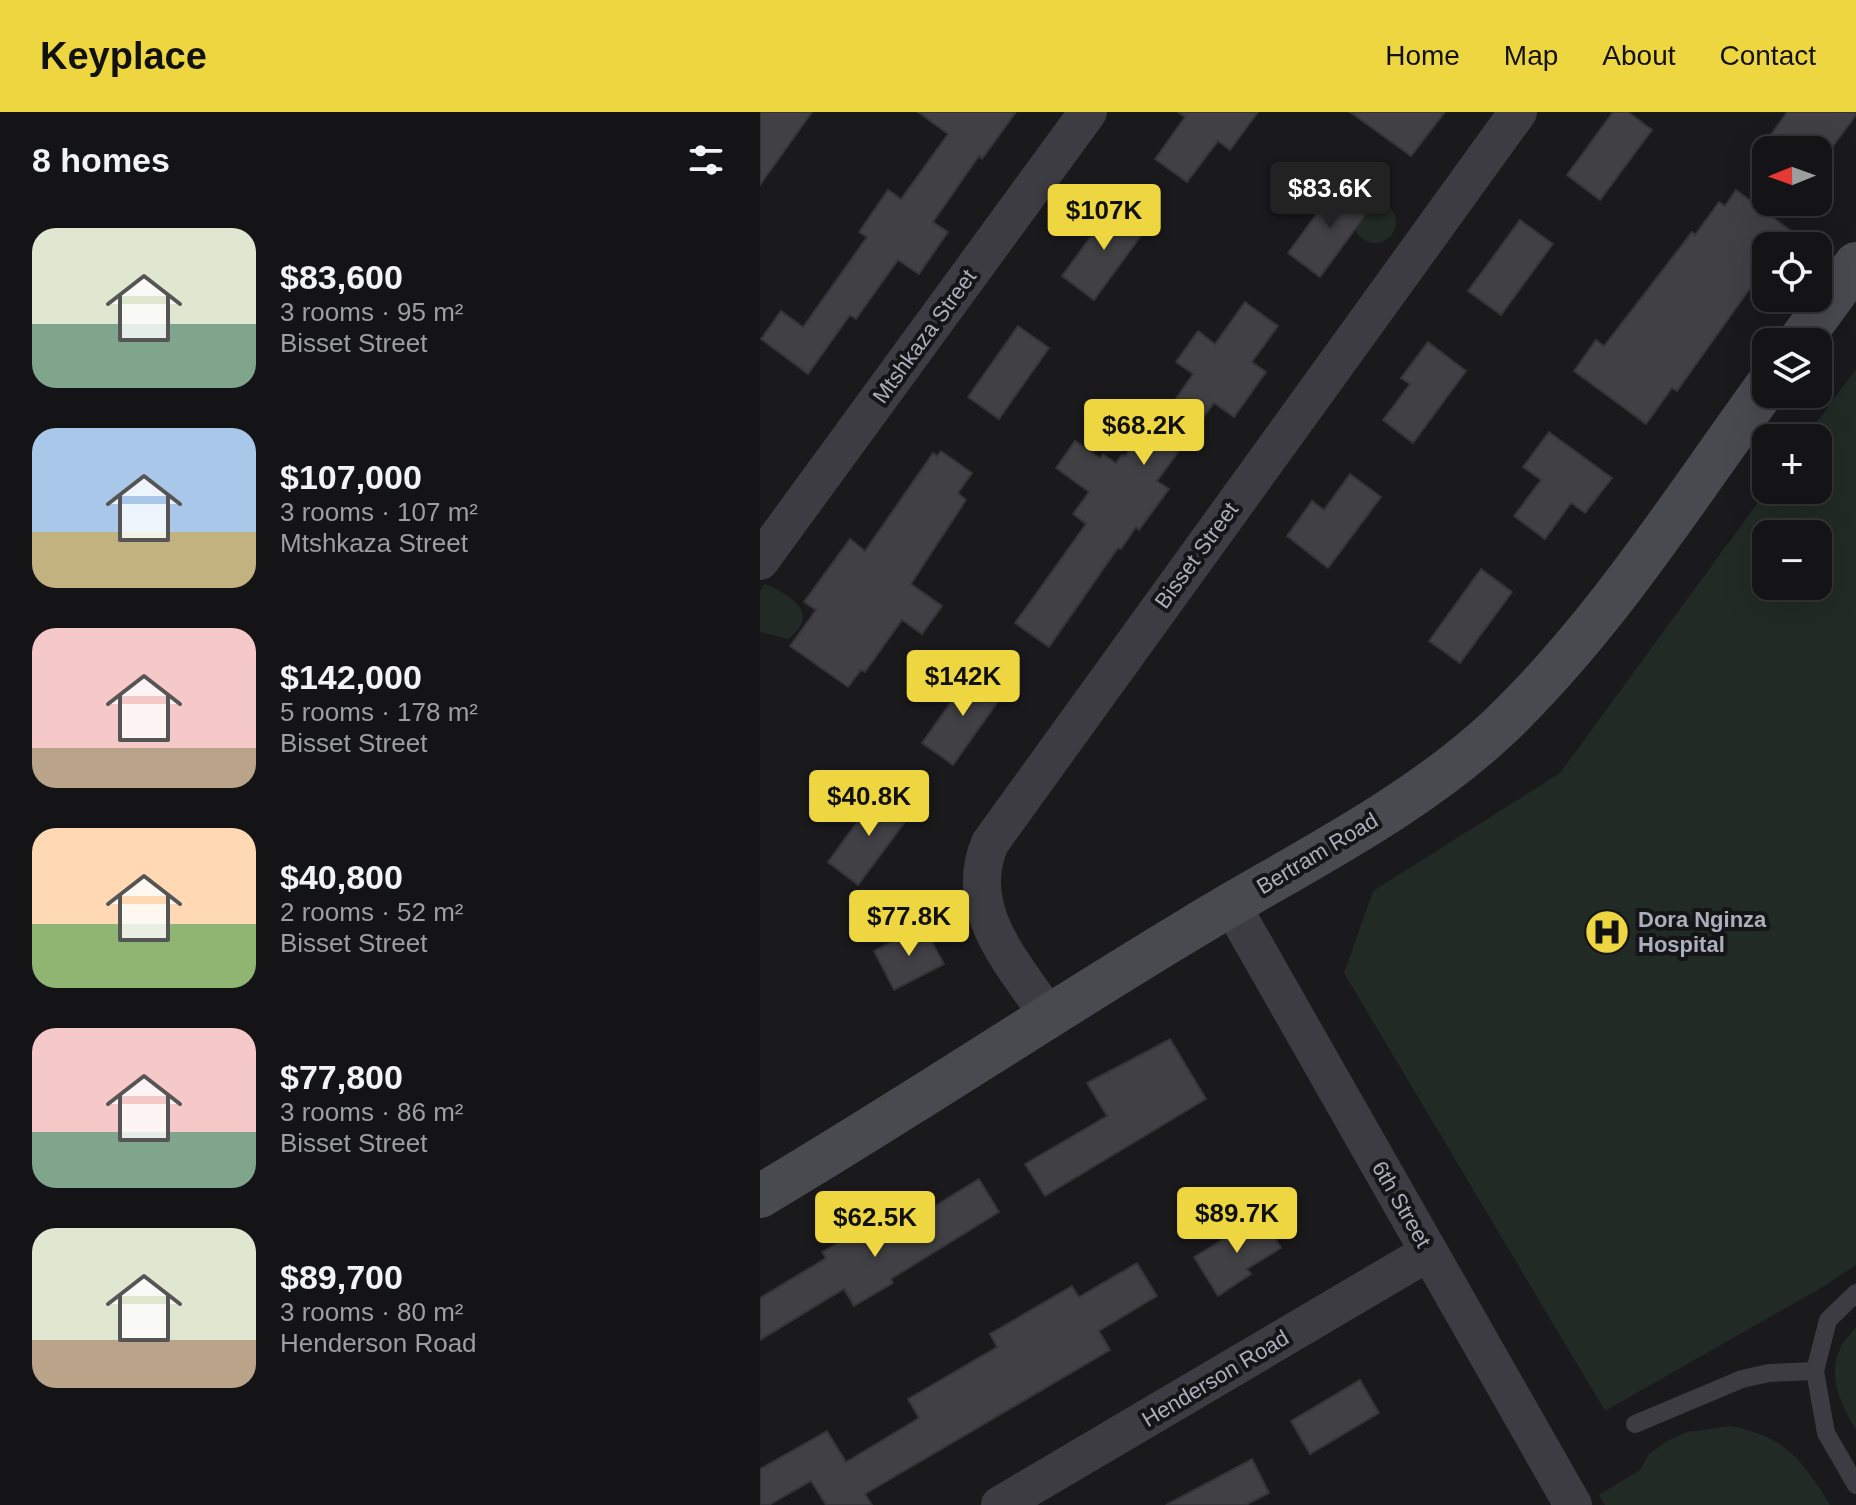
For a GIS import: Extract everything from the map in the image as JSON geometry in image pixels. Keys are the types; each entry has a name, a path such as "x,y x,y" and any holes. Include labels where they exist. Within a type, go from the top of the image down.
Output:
{"street":[{"name":"Mtshkaza Street","path":"760,561 1088,112"},
{"name":"Bisset Street","path":"1048,1015 986,918 980,881 990,843 1518,112"},
{"path":"1809,328 1856,264"},
{"name":"Bertram Road","path":"760,1196 929,1095 1048,1015 1415,794 1496,730 1602,615 1752,406"},
{"name":"6th Street","path":"1231,904 1573,1505"},
{"name":"Henderson Road","path":"1000,1505 1429,1252"}],"lane":[{"path":"1856,1293 1828,1320 1815,1371 1826,1433 1856,1485"},
{"path":"1635,1424 1742,1379 1769,1373 1815,1371"}],"shaded area":[{"path":"1375,201 1390,207 1396,222 1390,237 1375,243 1360,237 1354,222 1360,207"},
{"name":"Dora Nginza Hospital","path":"1856,369 1856,1265 1605,1411 1344,973 1373,891 1560,773 1757,504 1832,504 1832,424 1815,424 1827,408 1832,408 1832,401"},
{"path":"765,584 792,599 802,613 798,630 788,639 760,632 760,591"},
{"path":"1856,1328 1856,1430 1842,1404 1835,1365 1845,1340"},
{"path":"1731,1426 1765,1437 1790,1452 1830,1505 1605,1505 1599,1495 1640,1470 1649,1454 1667,1441 1687,1432"}],"building":[{"path":"760,112 812,112 760,185"},
{"path":"918,112 1016,112 982,159 979,156 933,222 948,232 919,274 898,260 856,319 850,315 808,374 761,339 781,311 803,327 867,237 859,232 888,190 901,199 948,134"},
{"path":"1178,112 1258,112 1230,150 1218,141 1187,182 1155,159 1185,117"},
{"path":"1350,112 1445,112 1411,156"},
{"path":"1613,112 1628,112 1652,130 1600,200 1567,175"},
{"path":"1787,112 1856,112 1832,147 1832,136 1770,136"},
{"path":"1340,182 1372,206 1320,277 1288,253"},
{"path":"1736,190 1752,202 1752,216 1771,216 1791,231 1752,232 1752,286 1677,391 1672,388 1646,424 1574,371 1596,340 1604,346 1719,202 1725,206"},
{"path":"1114,205 1146,229 1094,300 1062,276"},
{"path":"1520,220 1553,244 1501,315 1468,291"},
{"path":"1245,302 1278,326 1252,362 1266,372 1234,417 1214,403 1157,481 1169,489 1139,530 1136,527 1121,549 1118,548 1049,647 1015,623 1086,524 1073,514 1089,492 1056,468 1075,441 1100,458 1103,454 1116,463 1122,455 1125,456 1151,421 1157,426 1193,374 1176,362 1198,331 1215,344"},
{"path":"1018,326 1049,348 999,419 968,397"},
{"path":"1428,342 1466,371 1413,443 1383,420 1410,384 1401,378"},
{"path":"1549,432 1612,478 1585,513 1571,503 1545,539 1514,516 1541,480 1523,467"},
{"path":"941,451 972,473 958,493 966,500 911,584 942,606 922,634 902,620 865,672 861,670 848,687 790,646 816,610 804,602 850,539 865,551 933,453 937,456"},
{"path":"1350,474 1381,497 1328,568 1287,536 1312,501 1324,510"},
{"path":"1481,569 1512,592 1460,663 1429,641"},
{"path":"973,671 1004,693 953,765 922,743"},
{"path":"880,791 911,814 858,885 828,862"},
{"path":"923,925 944,964 894,990 874,951"},
{"path":"1170,1039 1206,1099 1045,1196 1025,1164 1107,1116 1087,1083"},
{"path":"979,1179 999,1212 891,1279 893,1283 854,1306 844,1289 760,1340 760,1298 826,1258 822,1252 862,1229 871,1245"},
{"path":"1262,1216 1281,1248 1247,1269 1251,1274 1218,1296 1194,1257"},
{"path":"1137,1263 1157,1296 1099,1331 1110,1350 865,1494 872,1505 826,1505 811,1481 769,1505 760,1505 760,1469 827,1431 846,1462 919,1418 908,1399 997,1347 990,1334 1072,1286 1079,1297"},
{"path":"1360,1380 1379,1413 1310,1454 1291,1421"},
{"path":"1252,1459 1269,1493 1246,1505 1166,1505"}],"place":[{"name":"Dora Nginza Hospital","path":"1607,932"}]}
